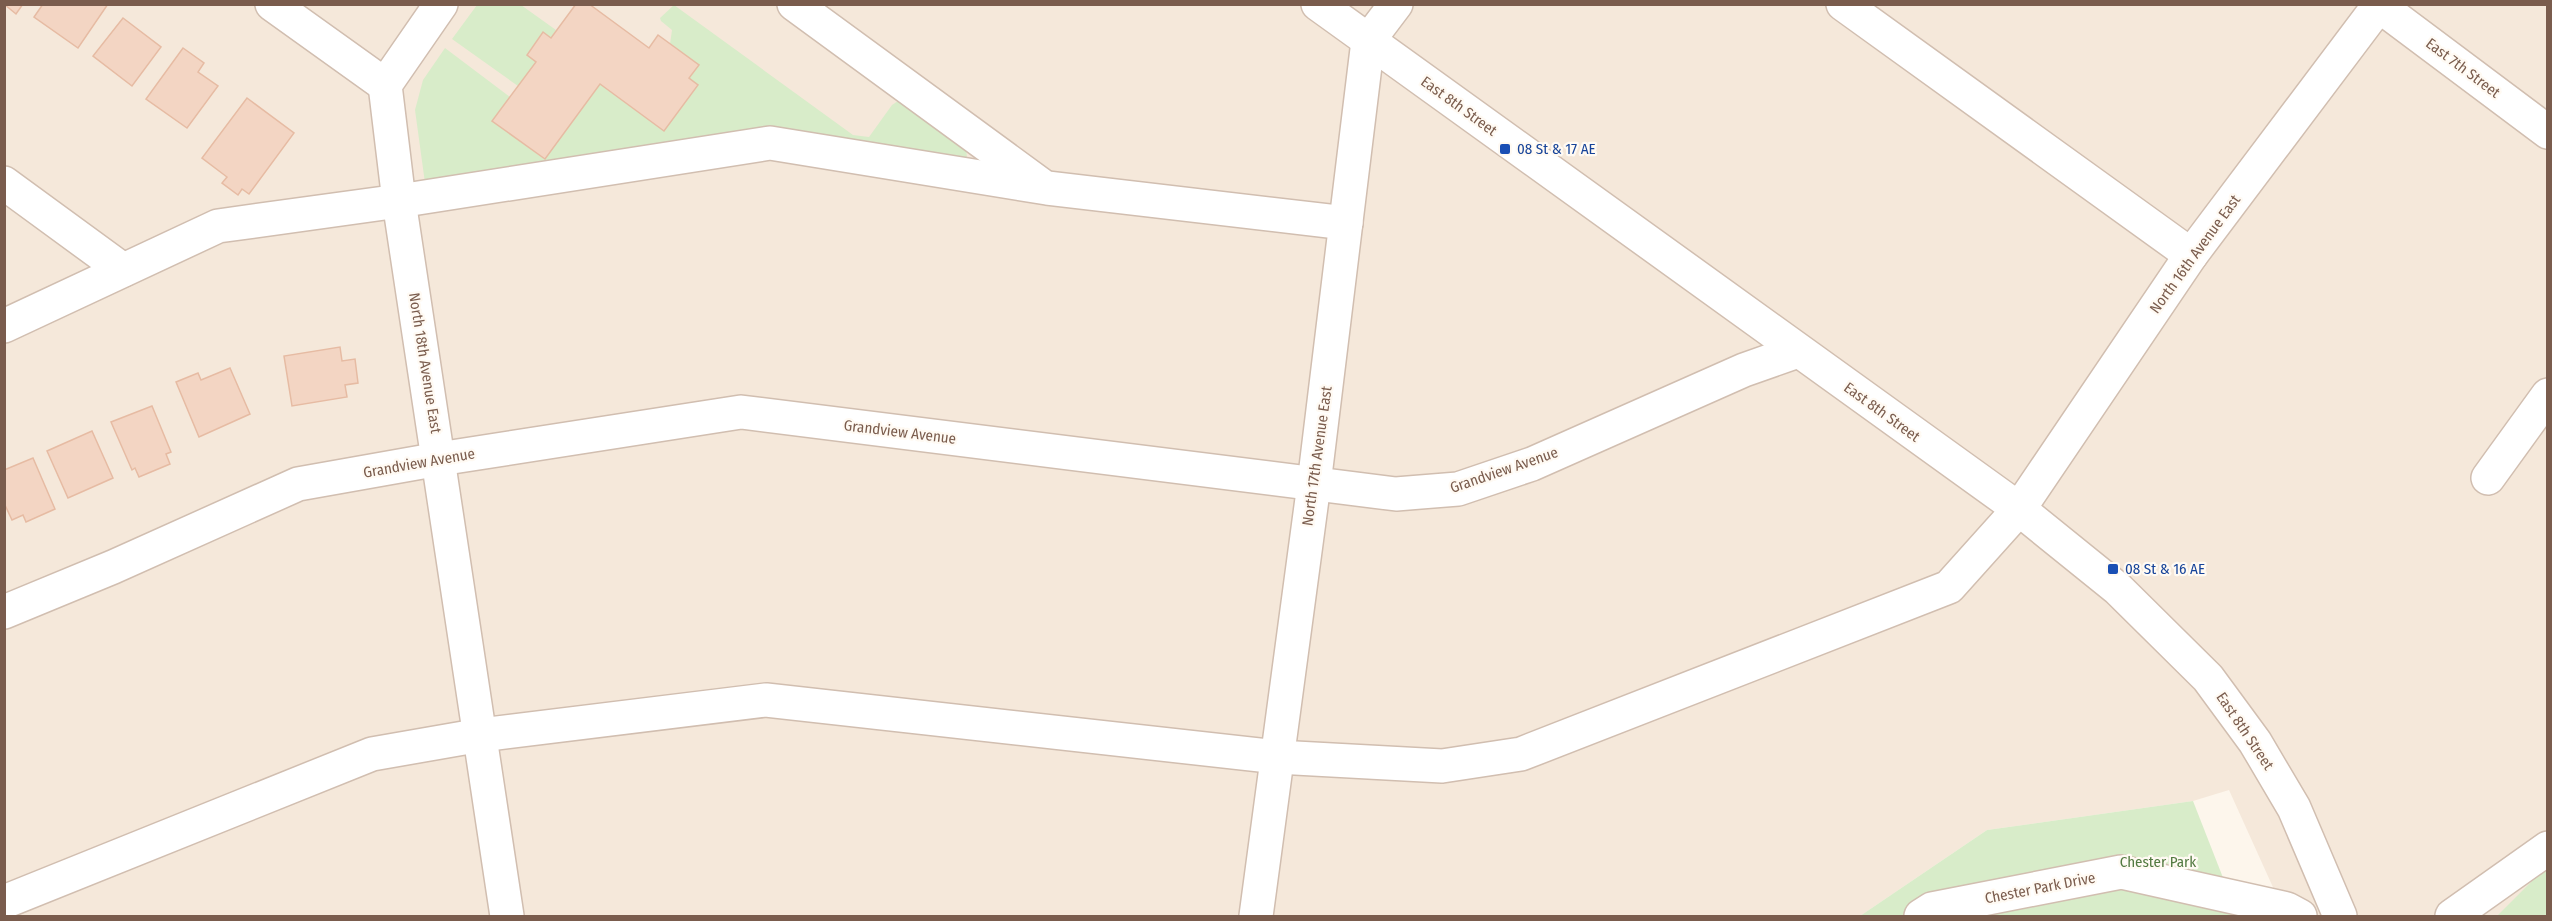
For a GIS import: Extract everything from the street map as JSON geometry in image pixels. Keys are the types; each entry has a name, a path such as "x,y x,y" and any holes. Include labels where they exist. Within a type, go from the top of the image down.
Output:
{"street":[{"path":"272,4 385,85 441,4"},
{"path":"794,4 1047,188"},
{"name":"East 8th Street","path":"1318,4 2019,509 2118,588 2208,678 2255,742 2294,808 2340,916"},
{"path":"1368,41 1396,4"},
{"path":"1843,4 2191,255"},
{"name":"North 16th Avenue East","path":"4,902 372,754 482,735 766,700 1277,757 1442,766 1521,754 1949,587 2019,509 2191,255 2379,5"},
{"name":"East 7th Street","path":"2379,5 2547,132"},
{"name":"North 17th Avenue East","path":"1256,916 1314,484 1368,41"},
{"name":"North 18th Avenue East","path":"385,85 399,201 482,735 507,916"},
{"path":"4,326 218,226 399,201 770,143 1047,188 1346,223"},
{"path":"4,183 123,270"},
{"name":"Grandview Avenue","path":"4,612 113,567 298,484 440,459 741,412 1396,494 1458,489 1532,464 1744,370 1798,351"},
{"path":"2488,478 2547,395"},
{"path":"2452,916 2547,848"},
{"name":"Chester Park Drive","path":"1921,916 1932,909 2121,872 2287,909 2301,916"}],"shaded area":[{"path":"5,5 2547,5 2548,887 2511,916 2286,916 2229,790 2193,801 1987,830 1860,916 5,916"}],"green space":[{"path":"477,5 521,5 556,30 551,38 543,33 527,55 536,62 518,86 452,39"},
{"path":"674,5 853,135 869,137 892,105 898,101 907,101 966,147 967,158 860,144 425,183 415,110 423,80 445,48 510,97 493,121 544,159 600,84 664,131 698,85 689,78 699,65 670,44 672,30 660,18"},
{"name":"Chester Park","path":"2193,801 2238,916 1860,916 1987,830"},
{"path":"2547,866 2547,916 2497,916"}],"building":[{"path":"4,4 23,4 16,14"},
{"path":"43,4 108,4 78,48 34,17"},
{"path":"576,4 589,4 649,48 658,35 699,65 689,78 698,85 664,131 600,84 545,159 492,121 536,62 527,55 543,32 551,38"},
{"path":"123,18 161,47 132,86 93,56"},
{"path":"183,48 204,63 198,72 218,86 187,128 146,99"},
{"path":"247,98 294,133 249,194 242,189 238,195 222,183 227,177 202,158"},
{"path":"340,347 342,361 355,359 358,383 345,385 347,397 292,406 284,356"},
{"path":"230,368 250,414 199,437 176,382 198,373 201,380"},
{"path":"152,406 171,452 166,454 170,464 139,477 135,468 132,470 111,422"},
{"path":"92,431 113,478 68,498 47,451"},
{"path":"33,458 55,509 26,522 23,515 12,520 4,503 4,470"}],"place":[{"name":"08 St & 17 AE","path":"1505,149"},
{"name":"08 St & 16 AE","path":"2113,569"}]}
